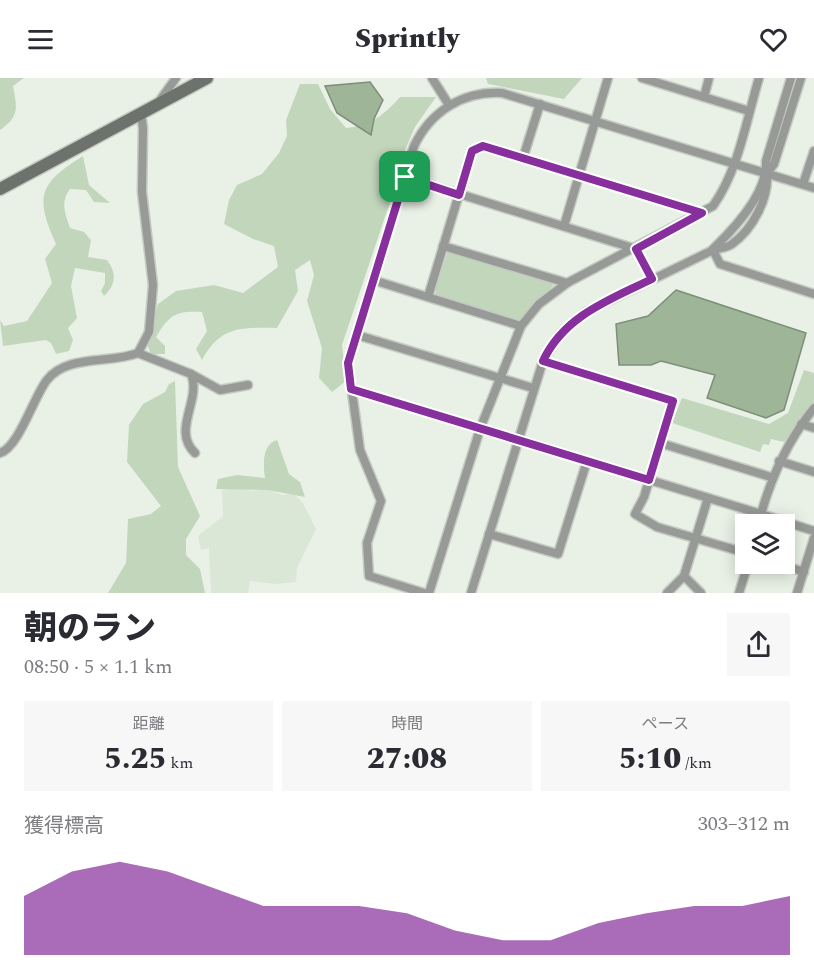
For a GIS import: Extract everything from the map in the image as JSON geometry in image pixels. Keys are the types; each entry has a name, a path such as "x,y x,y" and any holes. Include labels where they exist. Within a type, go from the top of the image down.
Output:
{"street":[{"path":"155,106 176,78"},
{"path":"0,189 207,78"},
{"path":"432,78 449,105"},
{"path":"564,226 608,78"},
{"path":"642,78 658,80 749,111"},
{"path":"704,97 709,78"},
{"path":"429,593 480,429 521,326 539,304 567,283 636,249 713,206 722,193 735,162 759,78"},
{"path":"471,593 533,388 549,348 571,322 652,279 713,250 730,246 744,232 762,204 768,187 766,160 791,78"},
{"path":"767,173 774,164 801,78"},
{"path":"424,593 369,576 367,543 381,501 360,450 348,363 405,177 420,133 426,124 449,105 477,94 490,93 595,120 814,188"},
{"path":"523,158 540,104"},
{"path":"138,353 149,332 153,285 142,192 143,128 141,113"},
{"path":"428,297 472,151 483,146 702,213"},
{"path":"803,184 814,151"},
{"path":"405,177 636,249 652,279"},
{"path":"443,246 567,283"},
{"path":"713,250 720,264 814,294"},
{"path":"373,280 521,326"},
{"path":"357,335 533,388"},
{"path":"0,453 10,446 46,381 55,371 68,365 138,353 191,374 199,381 220,390 248,385"},
{"path":"543,361 673,401 649,480 635,514 657,527 735,551"},
{"path":"191,374 193,386 184,432 185,440 195,453"},
{"path":"351,389 761,514 771,477 801,424 814,408"},
{"path":"801,424 814,428"},
{"path":"660,442 771,477"},
{"path":"489,534 558,554 587,461"},
{"path":"779,461 814,472"},
{"path":"667,593 684,576 708,498"},
{"path":"795,525 814,531"},
{"path":"797,593 814,538"},
{"path":"795,569 804,572"},
{"path":"739,593 745,574"},
{"path":"684,576 701,593"}],"shaded area":[{"path":"0,78 24,78 13,86 16,106 14,116 0,130"},
{"path":"486,78 582,78 564,99 488,84"},
{"path":"370,82 383,100 374,119 371,135 337,113 325,86"},
{"path":"300,84 318,84 330,109 346,128 362,125 376,118 400,97 436,97 415,127 397,169 392,196 342,345 346,381 332,392 319,378 322,348 307,301 314,275 310,260 295,270 298,291 277,328 233,331 216,341 202,360 196,349 207,331 202,312 186,312 174,316 165,323 156,337 165,346 165,354 151,354 146,342 158,304 176,291 214,285 243,293 278,267 274,246 253,239 224,224 229,200 237,185 262,174 279,153 287,136 286,120"},
{"path":"83,156 89,185 110,203 94,202 86,190 70,189 65,198 65,212 70,228 84,232 91,240 88,257 107,260 114,274 111,288 104,296 101,291 105,283 105,273 75,268 71,286 77,318 68,328 73,340 69,351 56,354 51,343 46,340 3,346 0,320 4,326 27,321 52,283 45,259 56,244 45,214 43,203 45,193 57,175"},
{"path":"448,251 552,282 553,286 519,320 436,295 435,290"},
{"path":"676,290 806,333 784,410 766,418 707,398 715,375 661,361 651,365 619,365 616,324 648,316"},
{"path":"804,370 814,373 814,402 784,442 771,439 769,445 763,444 760,452 672,423 682,398 769,424 788,413"},
{"path":"175,381 178,467 200,516 186,539 186,555 200,569 205,593 108,593 126,563 128,519 151,514 161,506 127,462 129,425 143,404 165,392 169,384"},
{"path":"277,440 289,474 300,482 305,497 268,490 216,489 218,479 237,475 265,478 266,450 272,442"},
{"path":"236,488 253,491 267,489 282,495 294,494 303,503 316,529 297,568 296,582 276,584 250,581 248,593 211,593 209,548 201,550 198,536 223,516 222,490"}],"route":[{"path":"483,146 702,213 636,249 652,279 571,322 549,348 543,361 673,401 649,480 351,389 348,363 405,177 459,195 472,151 483,146"}]}
